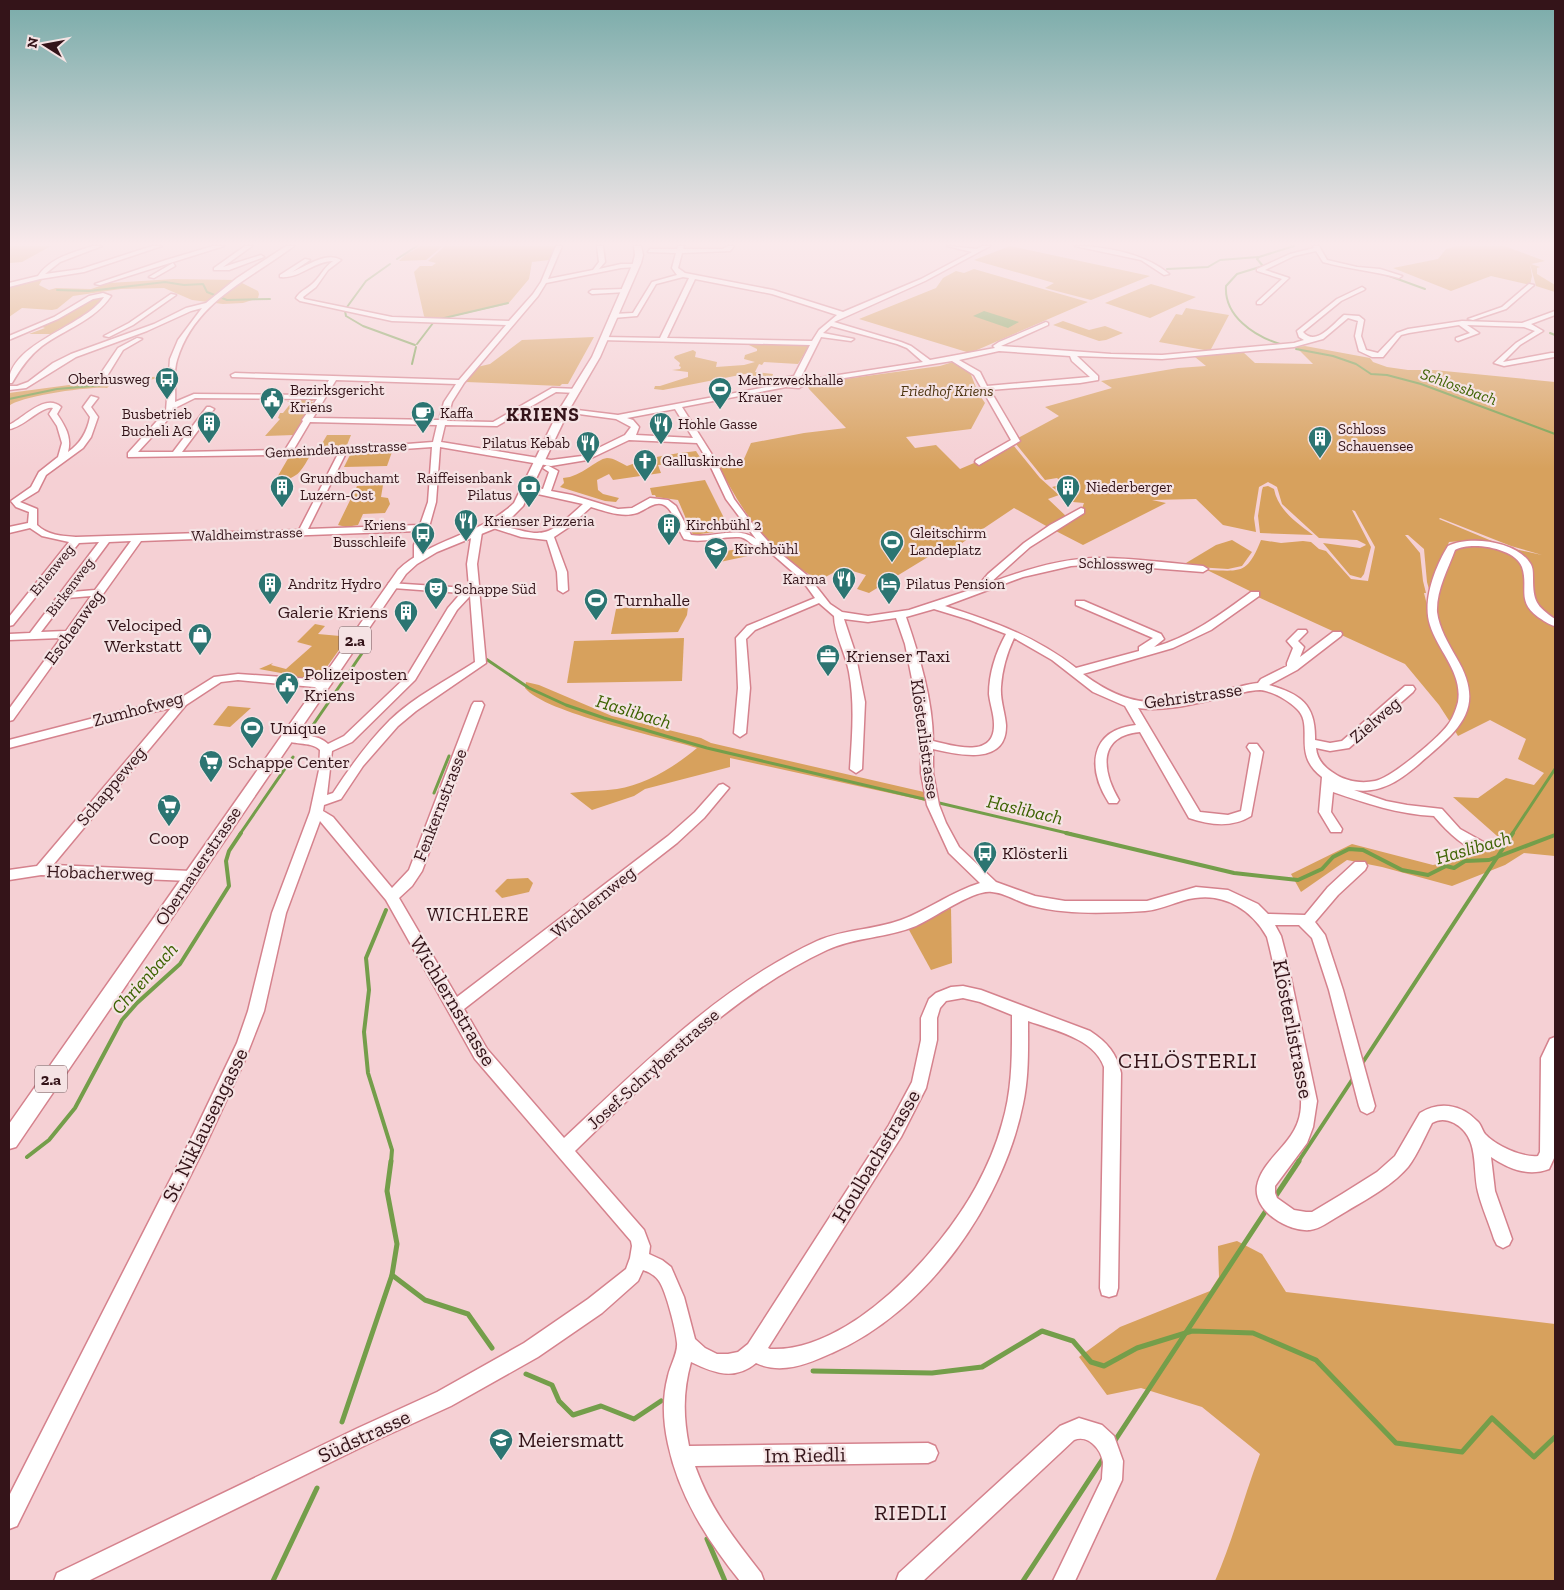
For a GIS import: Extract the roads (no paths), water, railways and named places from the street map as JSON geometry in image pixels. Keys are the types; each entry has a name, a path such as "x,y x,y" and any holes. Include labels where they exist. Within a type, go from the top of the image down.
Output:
{"main road":[{"name":"2.a","path":"390,589 405,569 419,558 433,550 492,526 512,512 543,465 564,410 592,364 612,320"},
{"name":"Obernauerstrasse","path":"9,1140 390,589"}],"street":[{"path":"9,338 51,320"},
{"path":"9,381 32,350 55,334 80,320"},
{"path":"98,346 93,344 94,342 135,320"},
{"path":"9,388 25,386 61,362 163,320"},
{"path":"197,320 190,328 177,351 171,373 171,407 194,396 322,397"},
{"path":"427,320 512,323"},
{"path":"419,558 420,545 432,502 436,444 448,402 461,382 515,320"},
{"path":"661,339 670,320"},
{"path":"618,417 786,385 799,386 819,335 833,320"},
{"path":"1312,341 1301,336 1299,332 1313,320"},
{"path":"800,380 929,363 999,349 1134,357 1185,356 1281,347 1312,341 1325,335 1340,320"},
{"path":"1361,320 1358,336 1362,350 1366,353 1378,355 1383,354 1402,333 1468,320"},
{"path":"1526,325 1538,320"},
{"path":"829,323 899,342 929,363"},
{"path":"1460,323 1526,325 1540,331 1518,344 1498,363 1504,364 1551,355"},
{"path":"1458,339 1476,333 1460,323"},
{"path":"999,349 998,346 1001,343 1046,324"},
{"path":"101,379 122,347 146,335 140,331"},
{"path":"819,335 851,339"},
{"path":"603,339 815,343"},
{"path":"985,388 1080,381 1096,378 1075,359 1073,354"},
{"path":"953,359 977,374 1016,441 979,462"},
{"path":"235,375 461,382"},
{"path":"288,452 306,420 334,378"},
{"path":"306,420 494,424 555,390 576,391"},
{"path":"9,530 26,524 32,525 34,511 28,507 18,505 15,501 35,489 42,474 62,458 75,451 91,433 94,417 87,407 94,398"},
{"path":"10,426 28,418 42,406 56,406 53,414 61,426 66,443 62,458"},
{"path":"677,406 712,461 730,499 748,524 772,551 810,583 826,606 839,615 868,619 900,615"},
{"name":"Gemeindehausstrasse","path":"171,407 170,412 131,455 288,452 436,444 543,465 584,458 628,437"},
{"path":"175,455 210,409"},
{"path":"564,410 618,417 629,421 635,427 633,433 628,437"},
{"path":"629,421 636,414"},
{"path":"628,437 698,441"},
{"path":"302,532 343,450"},
{"path":"543,465 554,471 547,490"},
{"path":"527,489 554,493 626,513 655,501 665,502 672,506 687,537 699,539 740,534 763,548 772,551"},
{"path":"492,526 538,537 547,536 554,533 590,503"},
{"path":"978,589 998,568 1030,541 1048,529 1081,512"},
{"name":"Waldheimstrasse","path":"32,525 35,529 42,532 73,540 424,528"},
{"path":"319,808 337,796 359,763 394,723 412,708 482,663 472,589 472,564 478,538 477,532"},
{"path":"547,536 551,539 562,572 562,590"},
{"name":"Eschenweg","path":"9,716 70,634 138,537"},
{"name":"Birkenweg","path":"33,636 66,595 106,538"},
{"name":"Erlenweg","path":"9,623 73,540"},
{"name":"Gehristrasse","path":"935,606 976,619 1044,650 1108,694 1130,704 1168,704 1262,687 1294,700 1301,706 1309,720 1310,754 1314,763 1336,781 1354,786 1374,786 1387,782 1443,739 1460,714 1464,698 1464,686 1435,625 1432,612 1434,599 1451,548 1456,544 1477,543 1504,549 1523,560 1528,568 1528,599 1531,605 1555,623"},
{"path":"420,545 425,549 433,550"},
{"name":"Schlossweg","path":"900,615 935,606 978,589 1044,568 1080,562 1116,562 1203,569"},
{"path":"390,589 472,589"},
{"path":"288,737 310,740 326,748 348,739 411,678 453,608 472,589"},
{"path":"66,595 99,593"},
{"path":"1076,672 1169,646 1201,632 1255,594"},
{"path":"740,732 744,688 740,638 751,628 820,599"},
{"path":"1080,603 1157,636 1160,639 1142,649 1142,654"},
{"path":"839,615 839,623 850,652 855,673 859,702 856,769"},
{"name":"Klösterlistrasse","path":"900,615 910,644 922,699 927,744 927,773 932,799 940,823 954,850 991,886 1034,901 1065,906 1147,906 1196,892 1210,892 1228,895 1243,901 1265,920 1274,936 1279,955 1309,1101 1307,1119 1299,1140 1270,1175 1266,1184 1268,1199 1276,1209 1296,1219 1308,1222 1315,1220 1386,1175 1400,1162 1409,1150 1426,1118 1435,1112 1449,1113 1461,1118 1479,1138"},
{"path":"1293,668 1292,662 1299,648 1292,640 1302,632"},
{"path":"9,637 70,634"},
{"path":"927,744 979,752 994,743 1000,736 1001,728 994,692 1011,634"},
{"path":"1262,687 1265,681 1293,668 1337,634"},
{"name":"Zumhofweg","path":"9,744 121,714 182,702 218,679 238,677 325,684"},
{"name":"Zielweg","path":"1309,743 1330,747 1345,745 1409,690"},
{"name":"Schappeweg","path":"40,870 182,702"},
{"path":"1130,704 1194,816 1201,818 1234,818 1247,813 1258,752 1253,747"},
{"name":"Fenkernstrasse","path":"390,896 407,884 415,871 478,705"},
{"path":"1113,800 1102,779 1100,767 1106,743 1113,735 1124,730 1142,728"},
{"name":"St. Niklausengasse","path":"9,1518 188,1162 246,1042 258,1005 275,924 291,876 319,808 326,766 326,748"},
{"path":"1328,776 1325,812 1336,829"},
{"name":"Gehristrasse","path":"1328,776 1333,786 1344,792 1399,808 1438,812 1455,832 1482,847"},
{"name":"Wichlernweg","path":"455,1007 524,957 666,844 708,808 723,788"},
{"name":"Wichlernstrasse","path":"319,808 390,896 481,1054 638,1236 641,1246 639,1258"},
{"path":"1307,922 1333,891 1360,866"},
{"name":"Hobacherweg","path":"9,875 40,870 191,876"},
{"name":"Josef-Schryberstrasse","path":"564,1150 681,1040 722,1007 794,961 822,945 839,939 894,928 908,923 964,893 991,886"},
{"path":"1265,920 1289,918 1307,922 1318,935 1367,1106"},
{"name":"Houlbachstrasse","path":"686,1344 698,1355 716,1364 743,1361 755,1351 895,1131 920,1083 929,1040 929,1018 934,1004 942,997 951,993 963,992 981,996 1085,1036 1098,1044 1106,1052 1111,1062 1113,1073 1110,1288"},
{"path":"755,1351 770,1360 807,1354 837,1342 888,1305 922,1275 965,1222 996,1165 1011,1120 1019,1081 1020,1012"},
{"path":"1479,1138 1500,1153 1521,1164 1533,1166 1543,1162 1548,1153 1549,1058 1555,1044"},
{"path":"1479,1138 1488,1197 1503,1239"},
{"path":"639,1258 656,1266 665,1273 675,1297 686,1344 673,1397 675,1427 693,1490 712,1527 754,1581"},
{"name":"Südstrasse","path":"65,1581 470,1386 531,1350 595,1306 632,1275 639,1258"},
{"path":"907,1581 1067,1433 1079,1428 1096,1432 1108,1443 1113,1461 1112,1480 1064,1581"},
{"name":"Im Riedli","path":"682,1456 928,1453"}],"waterway":[{"path":"353,320 363,326 415,345"},
{"path":"1240,320 1260,336 1280,344"},
{"path":"417,344 433,323"},
{"path":"1550,333 1555,335"},
{"path":"412,364 416,347"},
{"name":"Schlossbach","path":"1296,349 1333,356 1356,364 1371,374 1387,375 1421,384 1555,434"},
{"path":"9,399 57,389 140,382"},
{"name":"Chrienbach","path":"313,725 369,643"},
{"name":"Haslibach","path":"486,659 529,688 566,705 604,718 707,748 928,800"},
{"path":"434,793 449,756"},
{"name":"Chrienbach","path":"240,834 293,757"},
{"path":"1512,834 1555,769"},
{"name":"Haslibach","path":"935,802 1071,834"},
{"name":"Chrienbach","path":"27,1157 49,1140 75,1108 122,1020 137,1003 180,964 229,886 226,861 229,851 241,833"},
{"name":"Haslibach","path":"1066,833 1234,873 1298,880 1322,869 1333,857 1349,849 1363,850 1402,870 1428,875 1446,866 1454,868 1465,861 1489,860 1497,857"},
{"path":"1497,857 1513,833"},
{"name":"Haslibach","path":"1497,857 1555,835"},
{"path":"1361,1065 1497,857"},
{"path":"386,910 366,958 369,990 364,1032 368,1073 392,1150 391,1162"},
{"path":"1298,1162 1354,1077"},
{"path":"391,1161 387,1191 397,1244 392,1275"},
{"path":"1275,1197 1299,1161"},
{"path":"1186,1333 1267,1209"},
{"path":"342,1422 392,1275"},
{"path":"392,1275 425,1300 468,1314 492,1348"},
{"path":"813,1371 932,1373 982,1367 1042,1331 1073,1341 1091,1362 1104,1366 1137,1348 1186,1333"},
{"path":"1186,1333 1192,1331 1253,1333 1316,1360 1396,1443 1462,1452 1492,1418 1534,1457 1555,1437"},
{"path":"1114,1442 1186,1333"},
{"path":"526,1374 552,1385 559,1401 573,1415 601,1406 634,1419 661,1401"},
{"path":"1023,1581 1104,1457"},
{"path":"273,1581 317,1488"},
{"path":"707,1539 725,1581"}],"place":[{"name":"Oberhusweg","path":"167,400"},
{"name":"Mehrzweckhalle Krauer","path":"720,410"},
{"name":"Bezirksgericht Kriens","path":"272,420"},
{"name":"Kaffa","path":"423,434"},
{"name":"Busbetrieb Bucheli AG","path":"209,444"},
{"name":"Hohle Gasse","path":"661,445"},
{"name":"Schloss Schauensee","path":"1320,459"},
{"name":"Pilatus Kebab","path":"588,464"},
{"name":"Galluskirche","path":"645,482"},
{"name":"Grundbuchamt Luzern-Ost","path":"282,508"},
{"name":"Raiffeisenbank Pilatus","path":"529,508"},
{"name":"Niederberger","path":"1068,508"},
{"name":"Krienser Pizzeria","path":"466,542"},
{"name":"Kirchbühl 2","path":"669,546"},
{"name":"Kriens Busschleife","path":"423,555"},
{"name":"Gleitschirm Landeplatz","path":"892,563"},
{"name":"Kirchbühl","path":"716,570"},
{"name":"Karma","path":"844,600"},
{"name":"Andritz Hydro","path":"270,605"},
{"name":"Pilatus Pension","path":"889,605"},
{"name":"Schappe Süd","path":"436,610"},
{"name":"Turnhalle","path":"596,621"},
{"name":"Galerie Kriens","path":"406,633"},
{"name":"Velociped Werkstatt","path":"200,656"},
{"name":"Krienser Taxi","path":"828,677"},
{"name":"Polizeiposten Kriens","path":"287,705"},
{"name":"Unique","path":"252,749"},
{"name":"Schappe Center","path":"211,783"},
{"name":"Coop","path":"169,827"},
{"name":"Klösterli","path":"985,874"},
{"name":"Meiersmatt","path":"501,1461"}],"district":[{"name":"KRIENS","path":"543,414"},
{"name":"WICHLERE","path":"478,914"},
{"name":"CHLÖSTERLI","path":"1188,1060"},
{"name":"RIEDLI","path":"911,1512"}],"park label":[{"name":"Friedhof Kriens","path":"947,391"}]}
